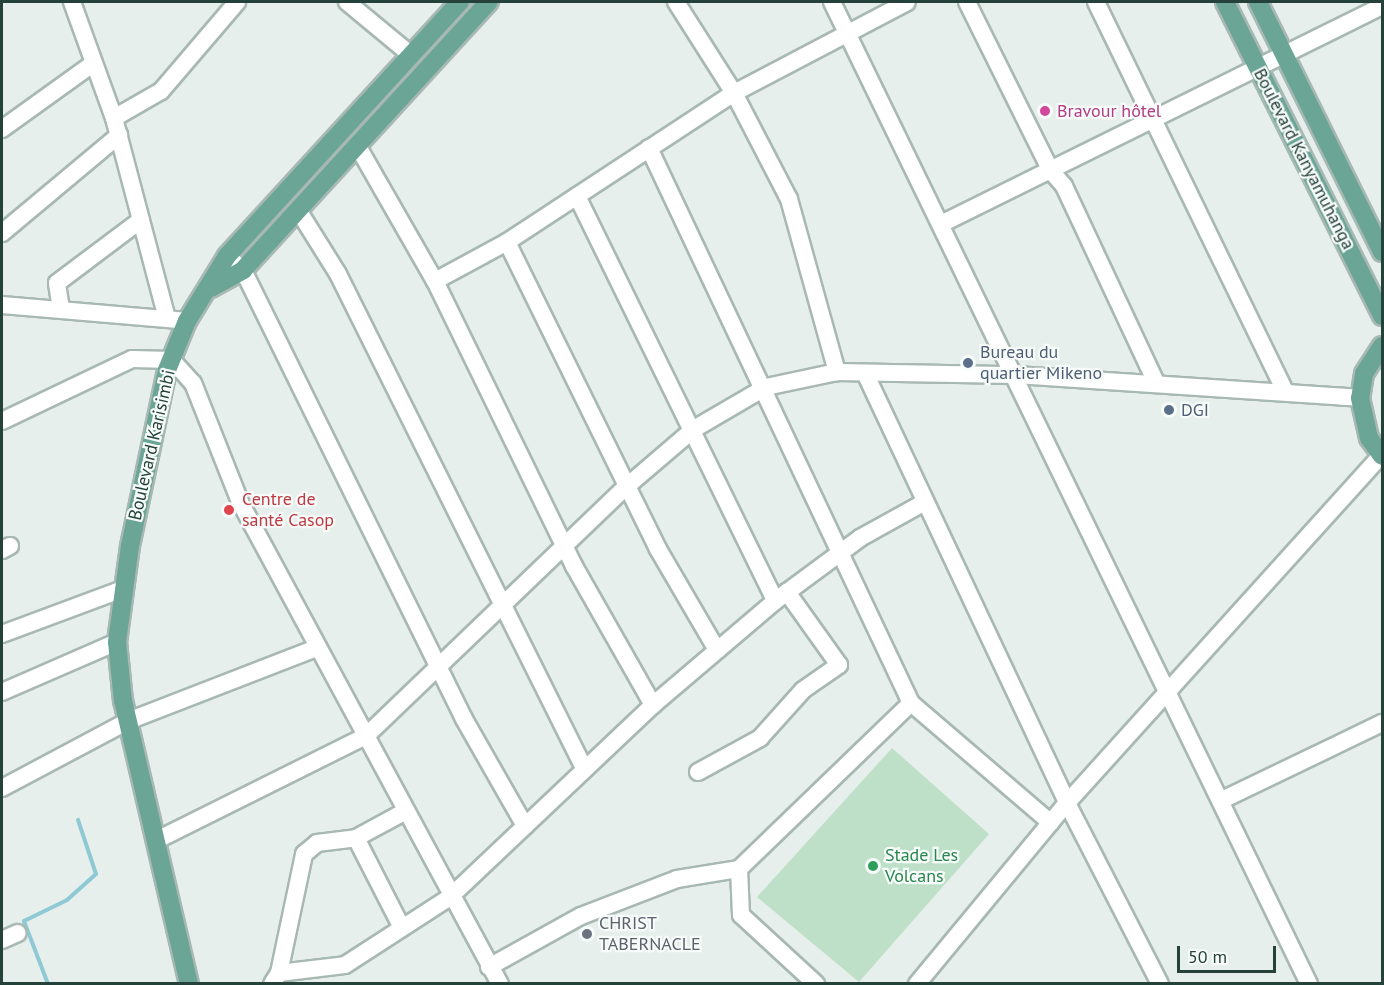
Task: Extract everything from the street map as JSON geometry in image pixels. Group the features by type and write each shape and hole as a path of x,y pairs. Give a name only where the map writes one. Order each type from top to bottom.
{"main road":[{"name":"Boulevard Karisimbi","path":"189,984 128,721 117,642 123,589 172,360 187,321 211,288 228,255 460,2"},
{"path":"211,288 243,270 489,2"},
{"name":"Boulevard Kanyamuhanga","path":"1226,2 1383,316"},
{"name":"Boulevard Kanyamuhanga","path":"1258,2 1383,252"},
{"path":"1382,456 1365,429 1360,398 1364,374 1383,346"}],"street":[{"path":"72,2 114,118 166,315"},
{"path":"114,118 161,91 237,2"},
{"path":"347,2 411,55"},
{"path":"676,2 734,93 789,199 837,372"},
{"path":"832,2 943,223 1309,984"},
{"path":"435,281 507,242 734,93 907,2"},
{"path":"967,2 1051,171 1064,186 1155,381"},
{"path":"1096,2 1156,121 1285,391"},
{"path":"943,223 1259,70 1382,4"},
{"path":"2,129 94,63"},
{"path":"2,233 119,135"},
{"path":"357,146 375,168 435,281 564,546 653,705"},
{"path":"649,148 766,387 911,703 1051,823"},
{"path":"577,196 781,597 839,665 803,690 760,738 698,772"},
{"path":"298,210 338,274 584,768"},
{"path":"61,309 57,283 141,220"},
{"path":"507,242 626,487 691,611 717,650"},
{"path":"228,255 243,270 439,662 464,719 525,826"},
{"path":"2,305 166,315 187,321"},
{"path":"2,422 132,359 172,360 193,383 240,502 450,897 500,984"},
{"path":"157,840 366,736 502,601 626,487 694,429 766,387 837,372 866,375 1016,375 1155,381 1360,398"},
{"path":"866,375 1067,804 1160,984"},
{"path":"917,984 1067,804 1382,456"},
{"path":"406,811 356,838 317,843 304,854 275,979 345,964 400,924 450,897 584,768 717,650 842,550 925,502"},
{"path":"2,634 123,589"},
{"path":"2,692 117,642"},
{"path":"2,788 128,721 316,648"},
{"path":"489,967 581,916 677,879 739,869 911,703"},
{"path":"1222,800 1383,723"},
{"path":"356,838 400,924"},
{"path":"739,869 741,915 816,984"},
{"path":"2,940 18,933"}],"green space":[{"name":"Stade Les Volcans","path":"892,748 989,834 859,982 757,897"}],"waterway":[{"path":"48,984 24,921 67,900 96,874 78,820"}],"place":[{"name":"Bravour hôtel","path":"1045,111"},
{"name":"Bureau du quartier Mikeno","path":"968,363"},
{"name":"DGI","path":"1169,410"},
{"name":"Centre de santé Casop","path":"229,510"},
{"name":"Stade Les Volcans","path":"873,866"},
{"name":"CHRIST TABERNACLE","path":"587,934"}]}
